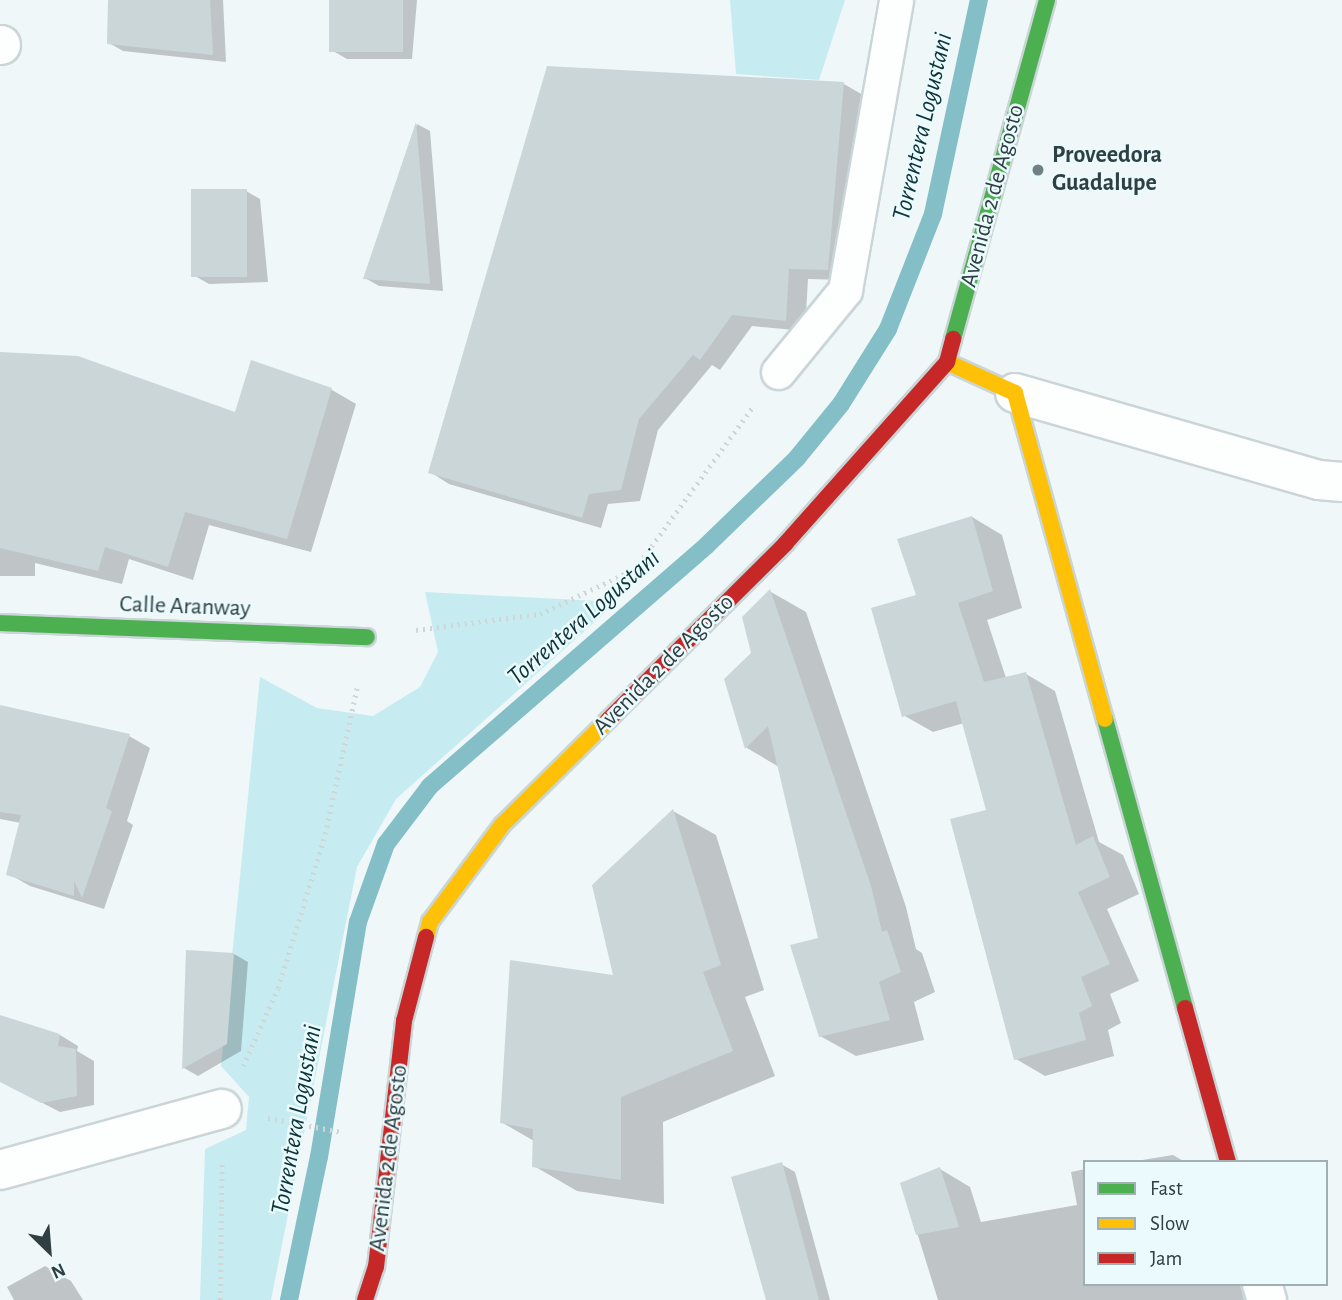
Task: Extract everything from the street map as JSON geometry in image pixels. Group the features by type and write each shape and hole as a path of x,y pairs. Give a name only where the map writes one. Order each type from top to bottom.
{"street":[{"name":"Avenida 2 de Agosto","path":"365,1300 376,1267 404,1021 430,922 502,825 785,544 947,362 1047,0"},
{"name":"Avenida 2 de Agosto","path":"1025,14 1030,56"},
{"path":"947,362 1015,393 1319,480 1342,482"},
{"path":"1015,393 1227,1160"},
{"name":"Calle Aranway","path":"0,623 367,637"},
{"path":"0,1170 222,1109"}],"lane":[{"path":"778,372 845,290 896,0"}],"path":[{"path":"220,1300 222,1109 278,988 325,834 367,637 540,614 635,569 778,372"},
{"path":"300,1125 347,1133"}],"shaded area":[{"path":"730,0 845,0 819,80 736,74"},
{"path":"425,592 617,602 396,799 357,867 271,1300 200,1300 205,1149 246,1130 249,1097 221,1066 260,677 317,708 373,716 420,687 438,652"}],"building":[{"path":"108,0 210,0 213,55 107,44"},
{"path":"329,0 403,0 403,52 329,52"},
{"path":"547,66 844,82 828,270 789,269 786,321 732,315 700,360 693,355 639,419 621,490 589,494 582,518 428,473"},
{"path":"416,122 430,284 363,279"},
{"path":"191,189 247,189 247,277 191,277"},
{"path":"0,352 78,356 235,412 251,360 332,388 287,539 185,512 168,567 105,547 98,571 0,548"},
{"path":"972,516 993,591 958,603 984,682 1026,672 1076,845 1093,836 1110,877 1078,892 1110,964 1081,977 1092,1006 1079,1013 1086,1040 1014,1060 950,819 986,810 956,701 902,717 871,608 916,595 897,539"},
{"path":"770,589 871,886 882,932 887,930 901,972 879,982 890,1020 819,1037 790,945 818,938 768,726 745,749 724,679 751,653 742,617"},
{"path":"0,705 130,734 106,808 112,811 82,898 74,881 74,896 6,875 21,815 0,812"},
{"path":"673,809 721,965 703,972 733,1051 621,1097 621,1180 532,1167 533,1129 500,1123 510,960 613,975 592,885"},
{"path":"186,950 234,953 227,1044 182,1069"},
{"path":"0,1015 60,1034 58,1046 76,1049 77,1096 41,1103 0,1082"},
{"path":"782,1162 819,1300 766,1300 731,1177"},
{"path":"940,1167 959,1227 916,1235 900,1183"}],"waterway":[{"name":"Torrentera Logustani","path":"289,1300 319,1157 358,922 386,844 430,786 707,545 797,458 841,404 888,329 933,214 979,0"}],"traffic: fast":[{"path":"953,339 1047,0"},
{"path":"0,623 367,637"},
{"path":"1105,719 1185,1008"}],"traffic: slow":[{"path":"947,362 1015,393 1105,719"},
{"path":"426,937 430,922 502,825 608,720"}],"traffic: jam":[{"path":"608,720 785,544 947,362 953,339"},
{"path":"365,1300 376,1267 404,1021 426,937"},
{"path":"1185,1008 1227,1160"}],"place":[{"name":"Proveedora Guadalupe","path":"1038,170"}]}
